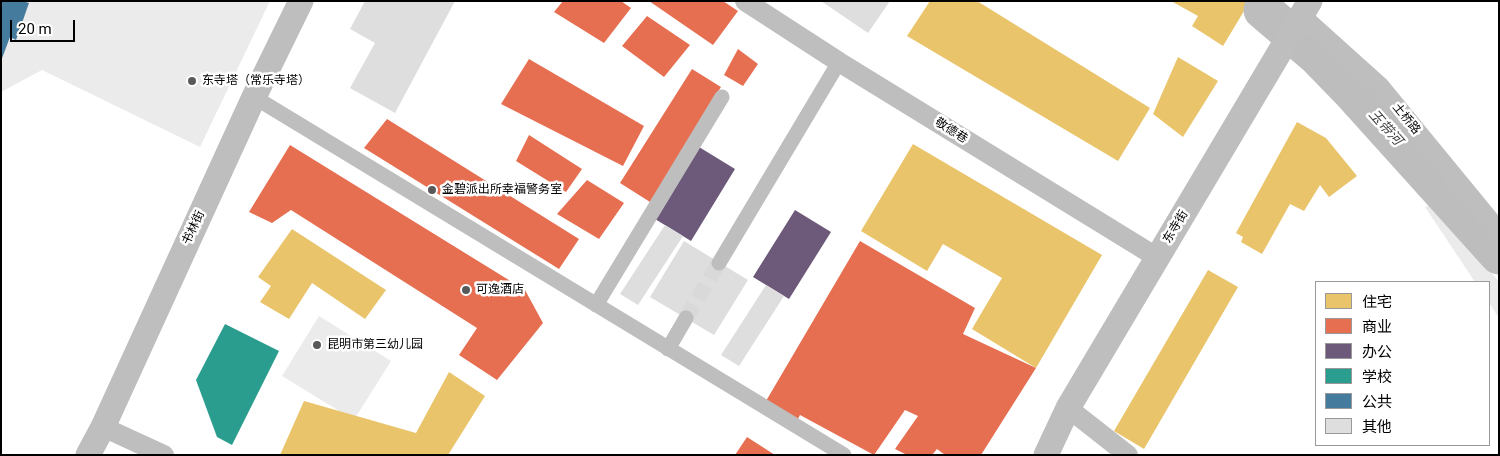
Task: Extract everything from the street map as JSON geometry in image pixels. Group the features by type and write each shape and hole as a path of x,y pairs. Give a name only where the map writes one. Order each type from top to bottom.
{"street":[{"name":"书林街","path":"88,455 103,427 254,97 301,1"},
{"name":"敬德巷","path":"745,1 839,62 1158,258"},
{"name":"东寺街","path":"1046,455 1068,408 1303,13"},
{"name":"土桥路","path":"1303,13 1380,87 1499,232"},
{"path":"719,263 839,62"},
{"path":"254,97 844,455"},
{"path":"596,305 722,97"},
{"path":"668,349 686,318"},
{"path":"1068,408 1128,455"},
{"path":"103,427 164,455"}],"shaded area":[{"path":"1,1 270,1 200,147 42,70 1,92"},
{"path":"1434,203 1499,282 1499,318 1490,304 1490,281 1474,281 1425,207"},
{"path":"319,316 391,361 354,420 282,376"}],"building: 住宅":[{"path":"930,1 977,1 1150,108 1118,161 907,36"},
{"path":"1171,1 1250,1 1223,46 1192,26 1198,16"},
{"path":"1178,57 1218,81 1183,137 1153,114"},
{"path":"1297,122 1326,138 1357,176 1329,197 1320,185 1304,211 1290,204 1262,254 1241,242 1243,237 1236,233"},
{"path":"913,144 1102,255 1036,368 972,329 1002,278 943,244 927,271 861,231"},
{"path":"292,229 386,290 365,319 312,283 289,319 260,302 271,286 258,277"},
{"path":"1208,270 1238,287 1144,449 1114,431"},
{"path":"449,372 485,396 448,455 280,455 304,401 416,433"}],"building: 商业":[{"path":"563,1 621,1 631,8 604,43 554,12"},
{"path":"649,1 723,1 738,11 713,45"},
{"path":"647,16 690,45 664,77 622,46"},
{"path":"738,49 758,64 743,86 724,75"},
{"path":"529,59 644,126 623,166 501,104"},
{"path":"692,69 721,87 650,202 620,183"},
{"path":"387,119 579,239 559,269 364,148"},
{"path":"529,135 582,169 566,192 516,161"},
{"path":"290,145 525,290 543,323 497,380 459,355 477,328 291,210 272,223 249,212"},
{"path":"587,180 624,203 599,239 557,214"},
{"path":"860,241 975,308 963,334 1036,368 981,455 945,455 937,449 932,455 907,455 895,449 918,416 905,410 874,455 800,415 797,421 766,401"},
{"path":"747,437 775,455 735,455"}],"building: 办公":[{"path":"699,147 735,169 691,241 655,219"},
{"path":"795,210 831,232 789,299 753,277"}],"building: 学校":[{"path":"225,324 279,351 232,445 217,437 196,380"}],"building: 公共":[{"path":"1,1 23,1 29,3 16,40 10,37 1,61"}],"building: 其他":[{"path":"365,1 455,1 395,113 350,88 375,43 350,29"},
{"path":"821,1 890,1 868,33"},
{"path":"665,225 683,236 638,305 620,294"},
{"path":"684,241 748,280 714,335 650,297"},
{"path":"766,285 784,296 739,366 721,355"}],"waterway":[{"name":"玉带河","path":"1263,10 1317,56 1352,92 1499,255"}],"tunnel":[{"path":"686,318 719,263"}],"place":[{"name":"东寺塔（常乐寺塔）","path":"192,81"},
{"name":"金碧派出所幸福警务室","path":"432,190"},
{"name":"可逸酒店","path":"466,290"},
{"name":"昆明市第三幼儿园","path":"317,345"}]}
